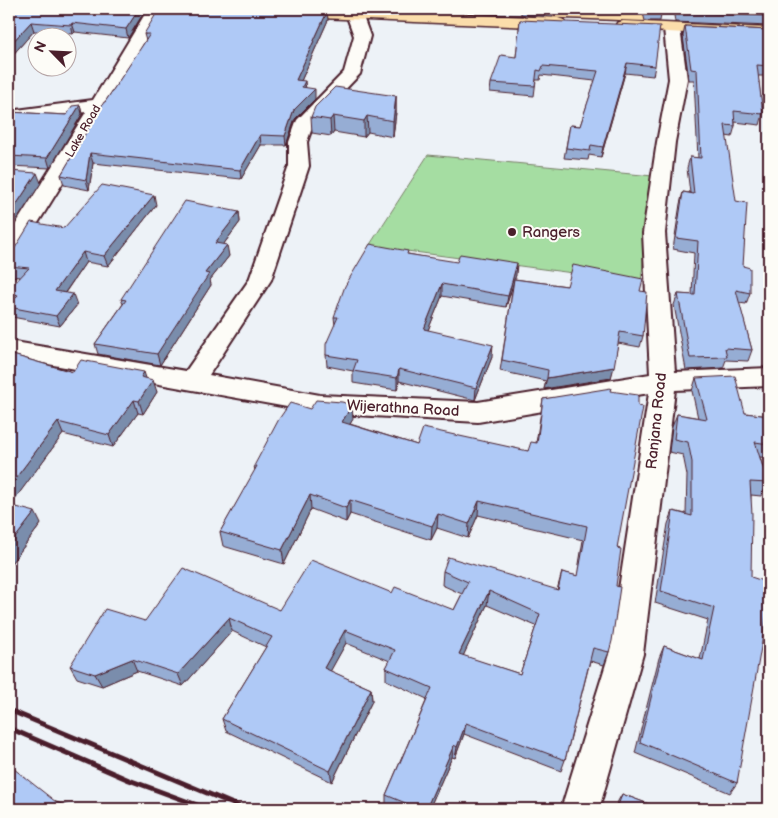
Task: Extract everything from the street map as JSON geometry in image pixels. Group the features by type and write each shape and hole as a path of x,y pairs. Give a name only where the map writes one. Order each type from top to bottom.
{"highway":[{"path":"225,9 769,33"},
{"path":"457,9 769,23"}],"street":[{"name":"Lake Road","path":"9,252 47,175 97,105 155,9"},
{"path":"192,382 260,280 299,166 298,142 306,120 352,74 362,36 354,14"},
{"name":"Ranjana Road","path":"580,809 626,654 663,381 654,233 666,142 678,79 672,28"},
{"path":"9,116 97,105"},
{"name":"Wijerathna Road","path":"9,349 320,404 478,412 663,381 769,377"}],"green space":[{"name":"Rangers","path":"428,155 653,176 641,282 369,246"}],"building":[{"path":"9,9 139,9 126,29 72,23 71,25 31,22 9,46"},
{"path":"159,9 259,9 327,12 296,80 305,81 302,87 315,89 294,110 285,136 260,135 240,170 90,153 86,180 61,175 104,102 150,34 144,34"},
{"path":"646,9 662,9 662,11 647,11"},
{"path":"677,9 769,9 769,16 677,12"},
{"path":"520,20 660,26 655,66 627,63 603,147 591,145 590,151 566,148 570,125 580,126 598,71 543,66 541,71 537,70 535,86 491,83 501,55 516,57"},
{"path":"685,26 769,30 769,66 757,65 763,114 734,111 735,126 725,125 736,201 747,203 743,266 750,268 750,293 736,290 752,350 725,348 727,357 690,358 678,294 695,295 698,241 676,238 683,192 694,194 690,157 701,158 697,70 691,69"},
{"path":"335,87 396,96 393,121 367,116 364,121 333,116 330,120 311,117 315,107"},
{"path":"80,105 47,158 9,156 9,112 67,115 72,106"},
{"path":"9,171 37,173 9,216"},
{"path":"102,185 154,195 104,256 83,252 55,291 73,294 56,316 9,307 18,295 9,292 9,289 29,268 9,266 9,249 15,248 31,222 64,228"},
{"path":"185,201 239,212 215,243 227,245 205,273 209,274 157,354 95,344 126,300 121,299"},
{"path":"370,244 408,251 407,254 457,262 460,254 517,263 508,296 442,284 424,329 493,345 476,388 399,369 397,378 353,371 357,360 326,355 326,344 338,317 334,317 345,286"},
{"path":"573,265 643,279 640,291 647,292 643,336 620,332 614,367 547,378 548,370 502,360 514,279 567,286"},
{"path":"9,354 73,372 81,360 144,372 141,377 153,380 139,401 134,400 109,435 58,422 9,487"},
{"path":"735,376 745,413 769,416 769,444 755,442 768,483 750,482 752,514 751,577 769,583 769,602 737,783 640,742 664,646 703,660 714,608 661,591 673,511 692,516 692,462 688,442 674,439 677,414 707,419 696,378"},
{"path":"611,388 610,391 638,395 638,406 643,407 617,548 621,549 616,586 620,587 612,641 609,652 593,648 565,760 466,723 457,747 454,745 426,809 420,809 386,795 432,688 386,668 395,650 345,630 324,668 371,689 330,771 222,719 272,637 229,618 178,674 132,659 95,674 70,666 105,609 145,621 183,568 280,610 311,560 392,593 395,587 454,610 468,582 443,571 448,557 558,590 562,572 578,576 587,526 479,501 469,524 438,514 432,526 350,500 346,508 310,495 282,550 220,532 257,466 254,466 279,419 290,403 310,409 316,400 342,402 352,405 342,422 417,445 423,428 528,451 531,442 537,443 543,399","holes":["489,591 540,614 520,674 459,654"]},
{"path":"9,505 35,512 9,546"},
{"path":"9,765 56,802 76,809 9,809"},
{"path":"622,794 662,809 617,809"}],"railway":[{"path":"9,710 245,809"},
{"path":"9,728 129,780 208,809"}],"place":[{"name":"Rangers","path":"512,232"}]}
